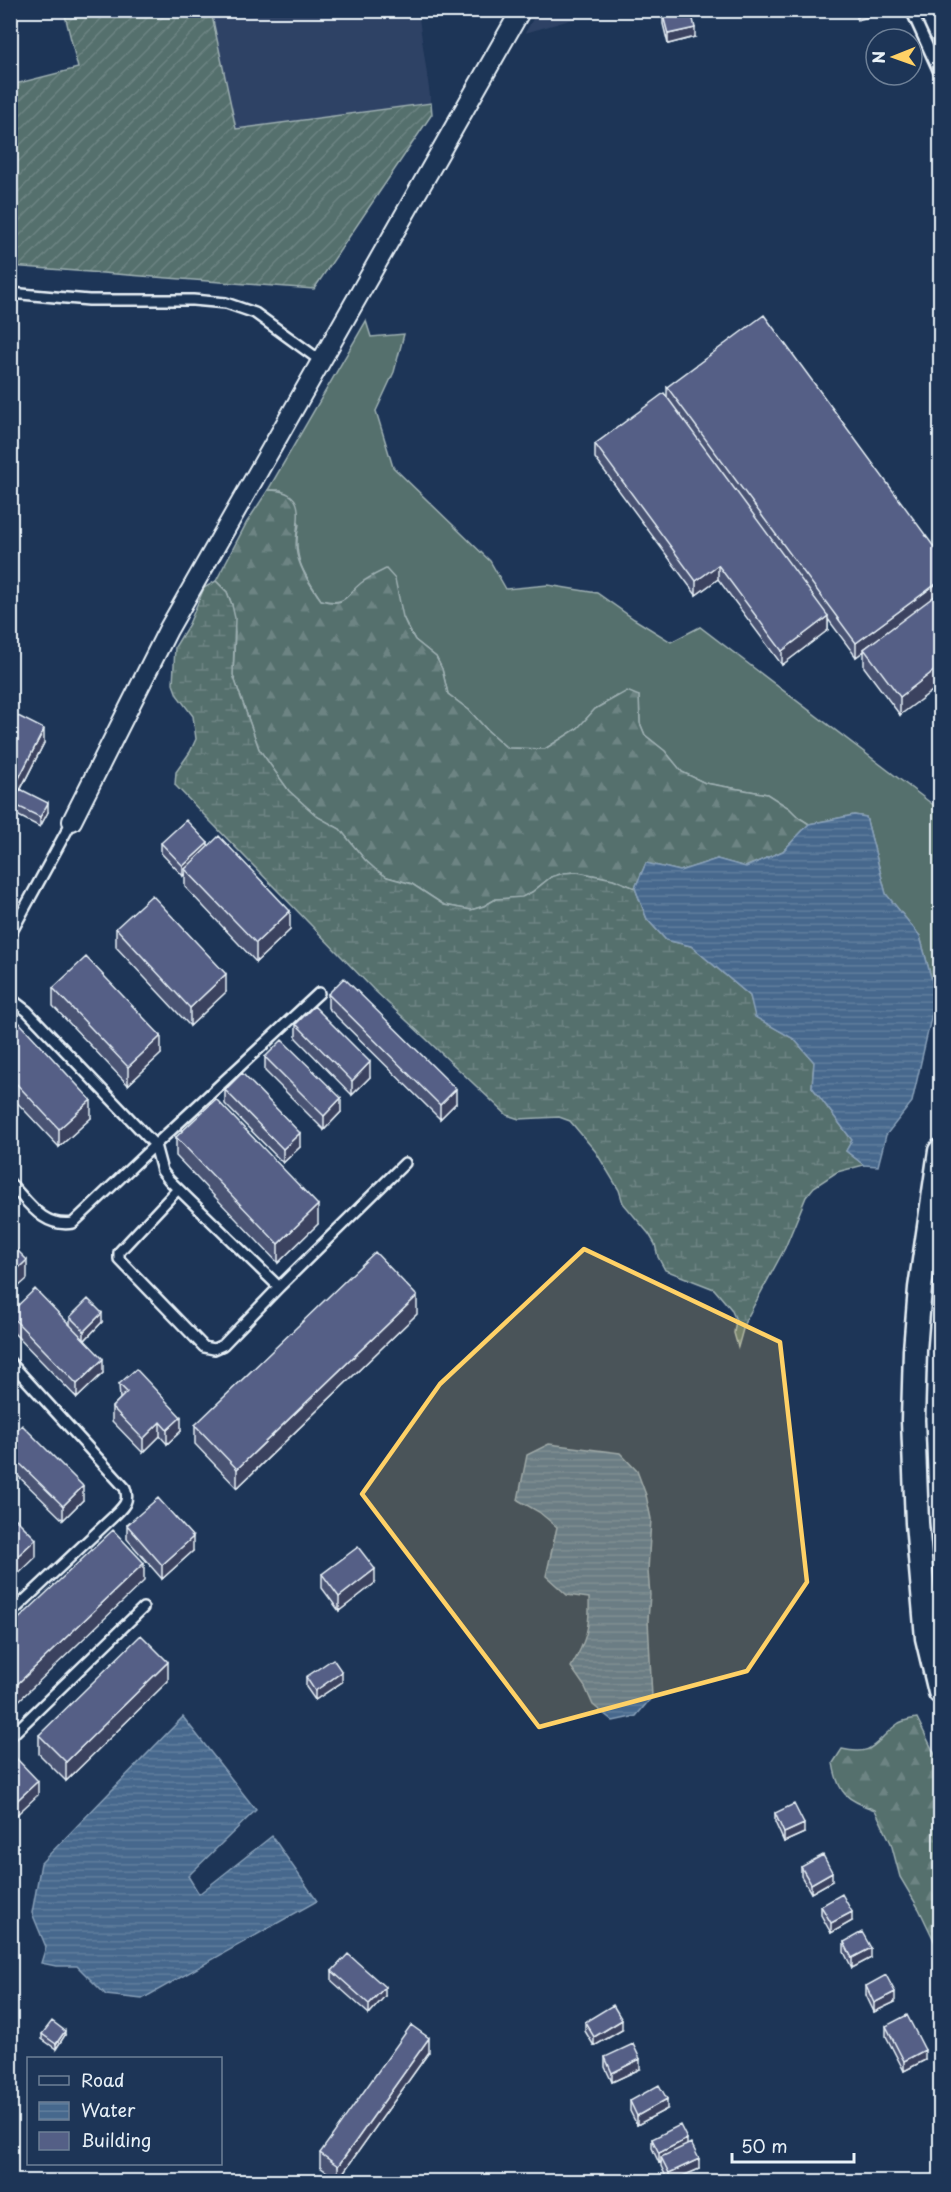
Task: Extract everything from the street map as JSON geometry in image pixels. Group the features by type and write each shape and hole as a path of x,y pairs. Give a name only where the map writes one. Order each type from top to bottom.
{"street":[{"path":"72,821 168,630 521,10"},
{"path":"940,1151 920,1288 913,1420 917,1523 927,1638 940,1692"}],"lane":[{"path":"911,10 940,74"},
{"path":"10,293 89,300 193,300 226,303 255,313 321,361"},
{"path":"10,935 72,821"},
{"path":"10,1183 50,1222 61,1225 73,1223 319,993"},
{"path":"10,998 27,1011 155,1145 162,1171 178,1189 279,1287"},
{"path":"178,1189 119,1252 119,1259 204,1347 214,1349 223,1345 405,1163"},
{"path":"10,1362 125,1488 128,1496 125,1505 10,1614"},
{"path":"10,1378 10,1389"},
{"path":"10,1737 143,1608"}],"highlighted area":[{"path":"584,1249 780,1342 807,1582 747,1671 539,1727 362,1494 440,1384"}],"shaded area":[{"path":"538,10 601,10 601,11 525,33"},
{"path":"211,11 418,11 431,103 235,129"}],"green space":[{"path":"64,11 211,11 236,129 431,103 432,114 314,289 11,266 11,85 78,68"},
{"path":"366,321 371,337 404,334 394,372 376,411 393,467 490,561 506,589 548,585 597,593 671,642 700,627 940,810 940,977 936,996 920,936 886,894 866,817 854,815 809,824 767,794 705,783 682,772 665,751 645,735 640,723 639,696 616,696 595,709 578,728 545,749 507,748 469,710 448,694 442,669 436,657 415,640 403,617 354,590 340,601 321,600 304,573 298,555 299,524 281,490 268,490"},
{"path":"268,490 292,496 297,504 297,554 310,584 321,600 340,601 364,581 386,569 395,579 403,617 408,628 415,640 436,657 442,669 448,694 469,710 507,748 545,749 578,728 595,709 627,691 639,696 640,723 645,735 665,751 682,772 705,783 767,794 809,824 783,851 745,867 717,859 680,871 646,863 635,888 613,879 578,872 564,873 551,877 521,898 496,899 471,910 444,905 412,884 387,877 365,860 340,829 318,817 289,791 259,749 233,675 235,633 232,605 227,592 216,581 247,522"},
{"path":"216,581 227,592 232,605 235,618 233,675 259,749 289,791 318,817 340,829 375,869 387,877 412,884 444,905 471,910 496,899 522,897 551,877 564,873 577,872 613,879 635,888 647,919 666,940 691,946 750,996 756,1017 794,1039 814,1062 812,1087 852,1140 846,1151 864,1165 837,1172 814,1187 806,1197 785,1248 745,1322 738,1347 734,1333 736,1320 731,1309 714,1289 665,1270 649,1234 623,1203 619,1190 596,1152 570,1121 559,1117 519,1119 507,1115 373,989 175,785 176,772 196,739 193,716 177,695 173,684 175,647 189,624 204,588"},
{"path":"917,1718 940,1765 940,1953 919,1909 900,1877 891,1843 875,1810 857,1803 845,1794 838,1782 833,1763 842,1749 862,1751 869,1749 899,1723"}],"water":[{"path":"854,815 866,817 886,894 920,936 936,996 912,1102 886,1135 878,1166 864,1165 846,1151 852,1140 812,1087 814,1062 794,1039 755,1017 750,996 691,946 666,940 647,919 635,888 646,863 680,871 717,859 746,867 783,851 809,824"},
{"path":"549,1444 620,1453 637,1471 646,1495 651,1519 648,1620 652,1697 636,1716 613,1721 593,1705 585,1687 571,1667 586,1634 589,1598 567,1595 546,1576 557,1527 539,1512 518,1500 527,1455"},
{"path":"183,1717 256,1810 188,1876 199,1894 272,1836 317,1901 142,1999 106,1995 77,1966 41,1963 46,1947 32,1913 41,1863"},
{"path":"11,1908 13,1908 15,1957 11,1961"}],"building":[{"path":"679,10 691,10 695,28 668,34 663,15"},
{"path":"856,10 876,10 857,15"},
{"path":"764,315 940,555 940,581 856,643 667,387"},
{"path":"664,393 828,616 782,651 718,565 696,581 595,444"},
{"path":"940,592 940,666 900,697 864,649"},
{"path":"10,712 44,729 17,782 10,779"},
{"path":"20,789 48,803 40,817 13,804"},
{"path":"186,820 208,843 183,866 161,843"},
{"path":"219,836 290,911 256,943 185,869"},
{"path":"152,895 226,974 190,1008 116,928"},
{"path":"86,957 161,1036 128,1067 53,988"},
{"path":"344,978 456,1089 440,1105 328,994"},
{"path":"314,1006 370,1062 352,1081 296,1024"},
{"path":"16,1019 91,1100 59,1129 10,1077 10,1024"},
{"path":"282,1040 341,1098 324,1116 265,1057"},
{"path":"242,1073 300,1133 283,1149 225,1090"},
{"path":"216,1099 318,1205 278,1244 176,1137"},
{"path":"10,1243 27,1260 10,1276"},
{"path":"375,1252 417,1296 237,1469 195,1425"},
{"path":"35,1289 103,1359 77,1384 10,1315"},
{"path":"88,1299 102,1313 84,1331 70,1317"},
{"path":"136,1369 181,1417 167,1430 160,1422 143,1439 112,1407 127,1392 119,1384"},
{"path":"22,1425 83,1486 63,1506 10,1454 10,1437"},
{"path":"158,1498 193,1537 162,1565 127,1525"},
{"path":"10,1513 36,1539 10,1563"},
{"path":"113,1530 144,1563 10,1691 10,1627"},
{"path":"358,1547 375,1569 339,1597 322,1574"},
{"path":"141,1635 168,1662 66,1762 39,1735"},
{"path":"333,1659 342,1672 315,1691 306,1677"},
{"path":"15,1757 38,1781 10,1807 10,1762"},
{"path":"794,1804 804,1824 784,1833 775,1813"},
{"path":"823,1855 832,1872 811,1884 801,1867"},
{"path":"842,1894 852,1912 831,1923 821,1906"},
{"path":"862,1932 871,1948 852,1958 844,1942"},
{"path":"348,1954 385,1987 369,2004 332,1971"},
{"path":"886,1975 895,1992 874,2003 866,1986"},
{"path":"613,2005 622,2020 594,2037 585,2022"},
{"path":"907,2015 925,2050 904,2061 886,2026"},
{"path":"52,2021 65,2031 56,2044 42,2034"},
{"path":"411,2025 429,2038 338,2166 320,2153"},
{"path":"633,2044 640,2059 612,2073 605,2057"},
{"path":"659,2085 667,2099 637,2116 630,2101"},
{"path":"680,2125 687,2139 659,2153 652,2139"},
{"path":"691,2143 699,2159 669,2173 661,2157"}]}
